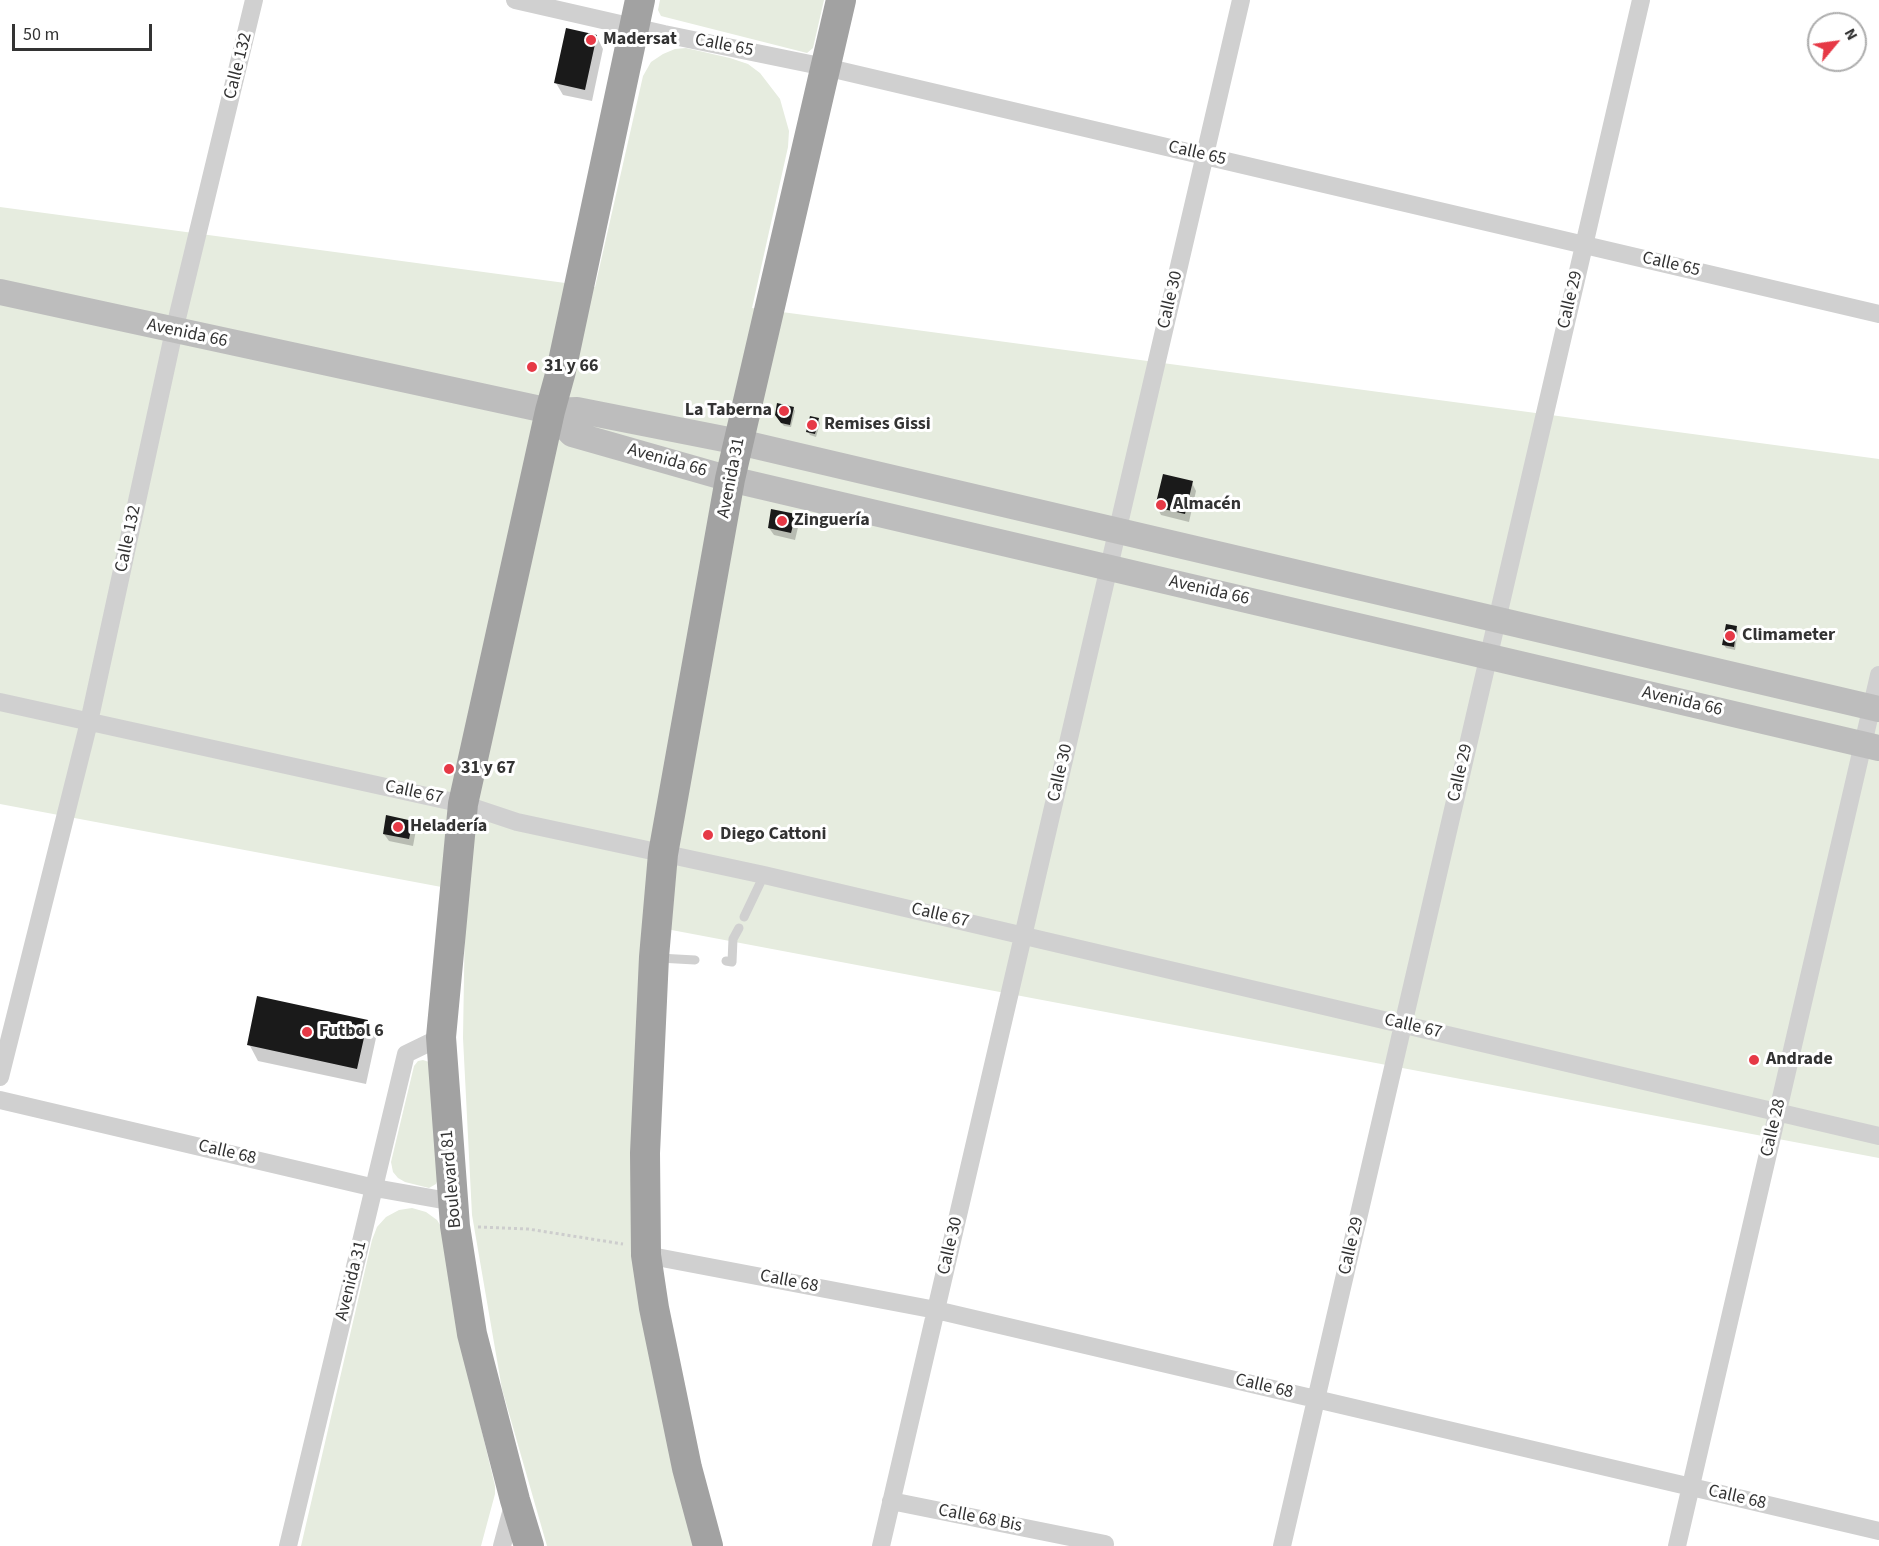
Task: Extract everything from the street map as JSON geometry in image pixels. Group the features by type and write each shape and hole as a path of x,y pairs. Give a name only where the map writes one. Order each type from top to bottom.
{"highway":[{"name":"Avenida 31","path":"663,854 730,479 841,0"},
{"path":"463,804 561,370 636,14"},
{"name":"Boulevard 81","path":"463,804 441,1037 455,1214 472,1334 529,1546"},
{"path":"663,854 654,957 645,1153 646,1251 654,1308 687,1468 708,1546"}],"main road":[{"name":"Avenida 66","path":"0,292 550,411 577,410 739,442 1875,708"},
{"name":"Avenida 66","path":"550,411 572,434 730,479 1871,746"}],"street":[{"name":"Calle 132","path":"0,1077 89,722 174,331 255,0"},
{"name":"Calle 65","path":"515,0 636,14 825,67 1879,314"},
{"name":"Calle 30","path":"881,1546 1241,0"},
{"name":"Calle 29","path":"1282,1546 1641,0"},
{"name":"Calle 28","path":"1677,1546 1778,1112 1871,746 1879,675"},
{"name":"Calle 67","path":"0,702 463,804 517,822 764,875 1879,1136"},
{"name":"Avenida 31","path":"288,1546 406,1054 441,1037"},
{"name":"Calle 68","path":"0,1100 375,1188 455,1214"},
{"name":"Calle 68","path":"646,1251 936,1310 1879,1531"},
{"path":"502,1546 515,1500"},
{"name":"Calle 68 Bis","path":"891,1501 1105,1544"}],"lane":[{"path":"744,917 764,875"},
{"path":"726,961 732,962 733,939 739,928"},
{"path":"654,957 695,960"}],"path":[{"path":"455,1214 646,1251"}],"shaded area":[{"path":"660,0 824,0 813,48 807,53 661,16 658,10"},
{"path":"686,48 748,64 760,73 780,99 789,131 788,147 752,308 1879,459 1879,1158 645,925 632,1226 695,1546 547,1546 502,1389 472,1215 463,1038 465,915 468,892 0,804 0,207 595,287 643,76 651,62 663,54 675,49"},
{"path":"418,1061 429,1062 439,1176 436,1184 429,1188 398,1178 393,1172 391,1162 414,1066"},
{"path":"412,1208 426,1212 437,1220 445,1233 467,1369 495,1486 495,1494 481,1546 301,1546 372,1240 377,1227 386,1217 399,1210"}],"building":[{"path":"566,28 597,35 585,90 554,83"},
{"name":"La Taberna","path":"777,403 794,407 790,425 781,423 775,415"},
{"name":"Remises Gissi","path":"810,416 819,418 815,434 806,432"},
{"path":"1163,474 1193,481 1185,514 1155,507"},
{"name":"Zinguería","path":"771,509 796,514 791,533 768,528"},
{"name":"Climameter","path":"1726,624 1737,626 1734,647 1722,645"},
{"name":"Heladería","path":"386,815 413,821 409,839 383,834"},
{"name":"Futbol 6","path":"257,996 368,1020 357,1069 247,1045"}],"place":[{"name":"Madersat","path":"591,40"},
{"name":"31 y 66","path":"532,367"},
{"name":"La Taberna","path":"784,411"},
{"name":"Remises Gissi","path":"812,425"},
{"name":"Almacén","path":"1161,505"},
{"name":"Zinguería","path":"782,521"},
{"name":"Climameter","path":"1730,636"},
{"name":"31 y 67","path":"449,769"},
{"name":"Heladería","path":"398,827"},
{"name":"Diego Cattoni","path":"708,835"},
{"name":"Futbol 6","path":"307,1032"},
{"name":"Andrade","path":"1754,1060"}]}
